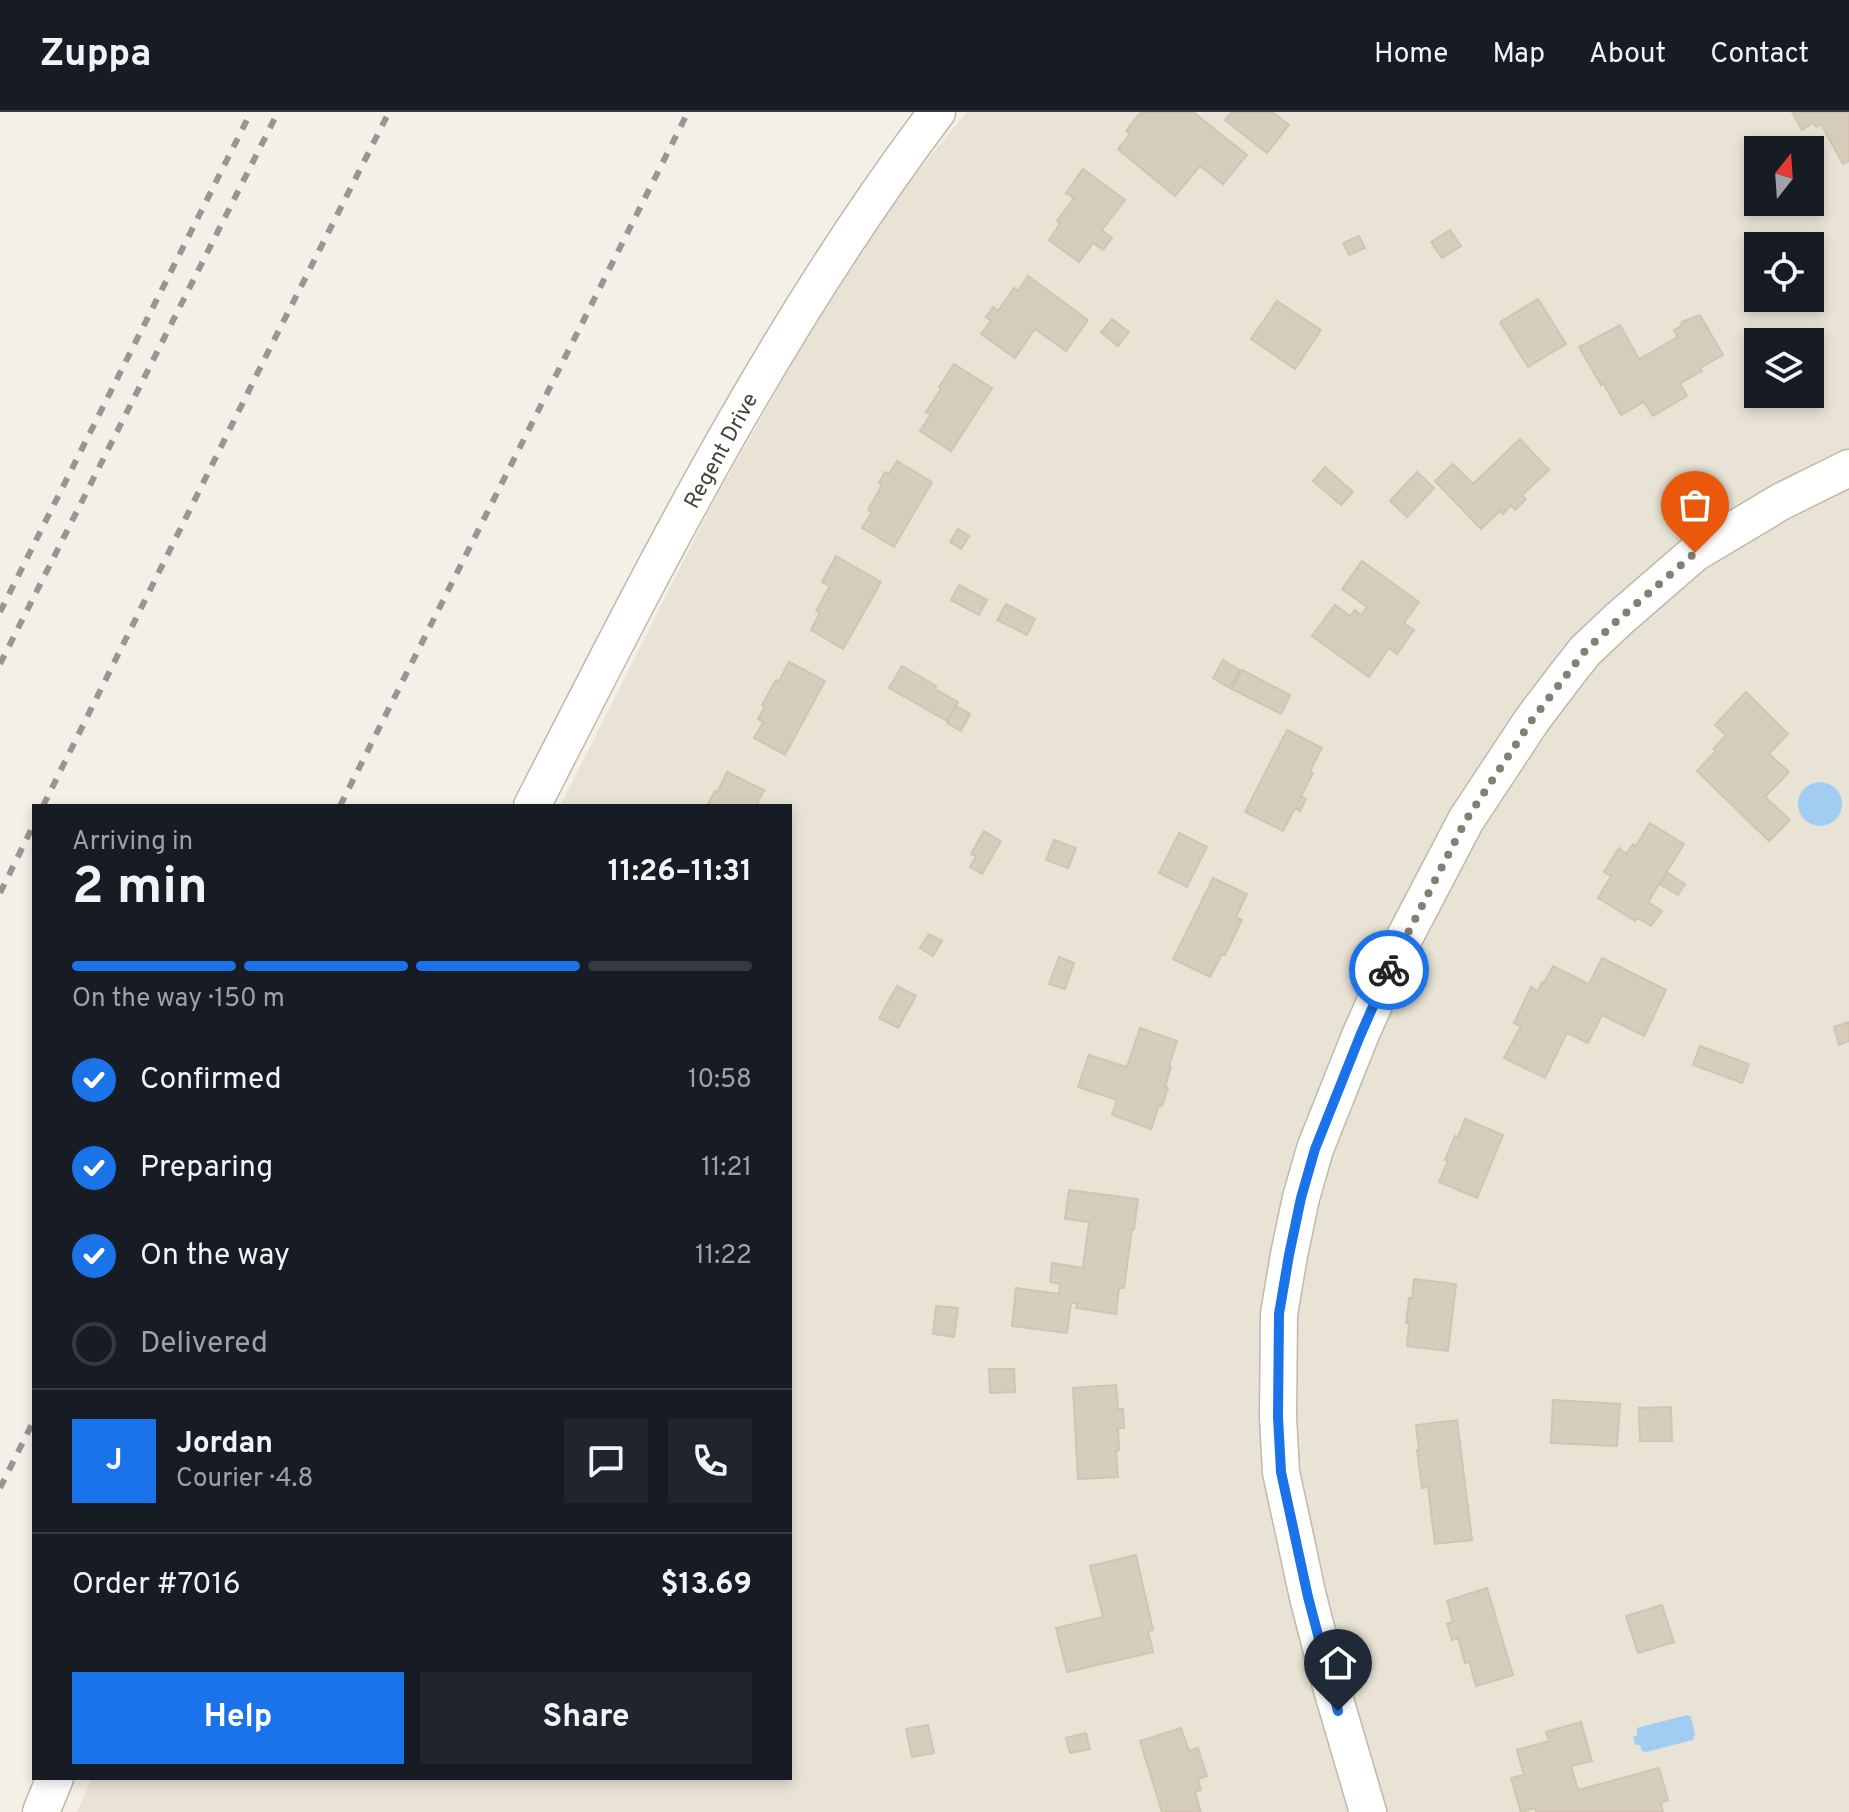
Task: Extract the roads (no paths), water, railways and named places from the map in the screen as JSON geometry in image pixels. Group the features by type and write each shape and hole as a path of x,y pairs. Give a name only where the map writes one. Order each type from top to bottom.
{"street":[{"name":"Regent Drive","path":"533,804 717,454 772,359 856,224 937,112"},
{"path":"1368,1812 1319,1641 1281,1472 1279,1314 1301,1198 1319,1137 1399,948 1466,820 1532,720 1578,661 1620,618 1695,553 1782,501 1849,468"},
{"path":"41,1812 54,1780"}],"water":[{"path":"1820,782 1836,788 1842,804 1836,820 1820,826 1804,820 1798,804 1804,788"},
{"path":"1687,1715 1691,1717 1695,1734 1693,1740 1646,1752 1640,1745 1635,1745 1633,1737 1637,1735 1637,1728"}],"railway":[{"path":"0,612 251,112"},
{"path":"0,664 278,112"},
{"path":"44,804 389,112"},
{"path":"341,804 688,112"},
{"path":"0,893 32,828"},
{"path":"0,1488 32,1424"}]}
